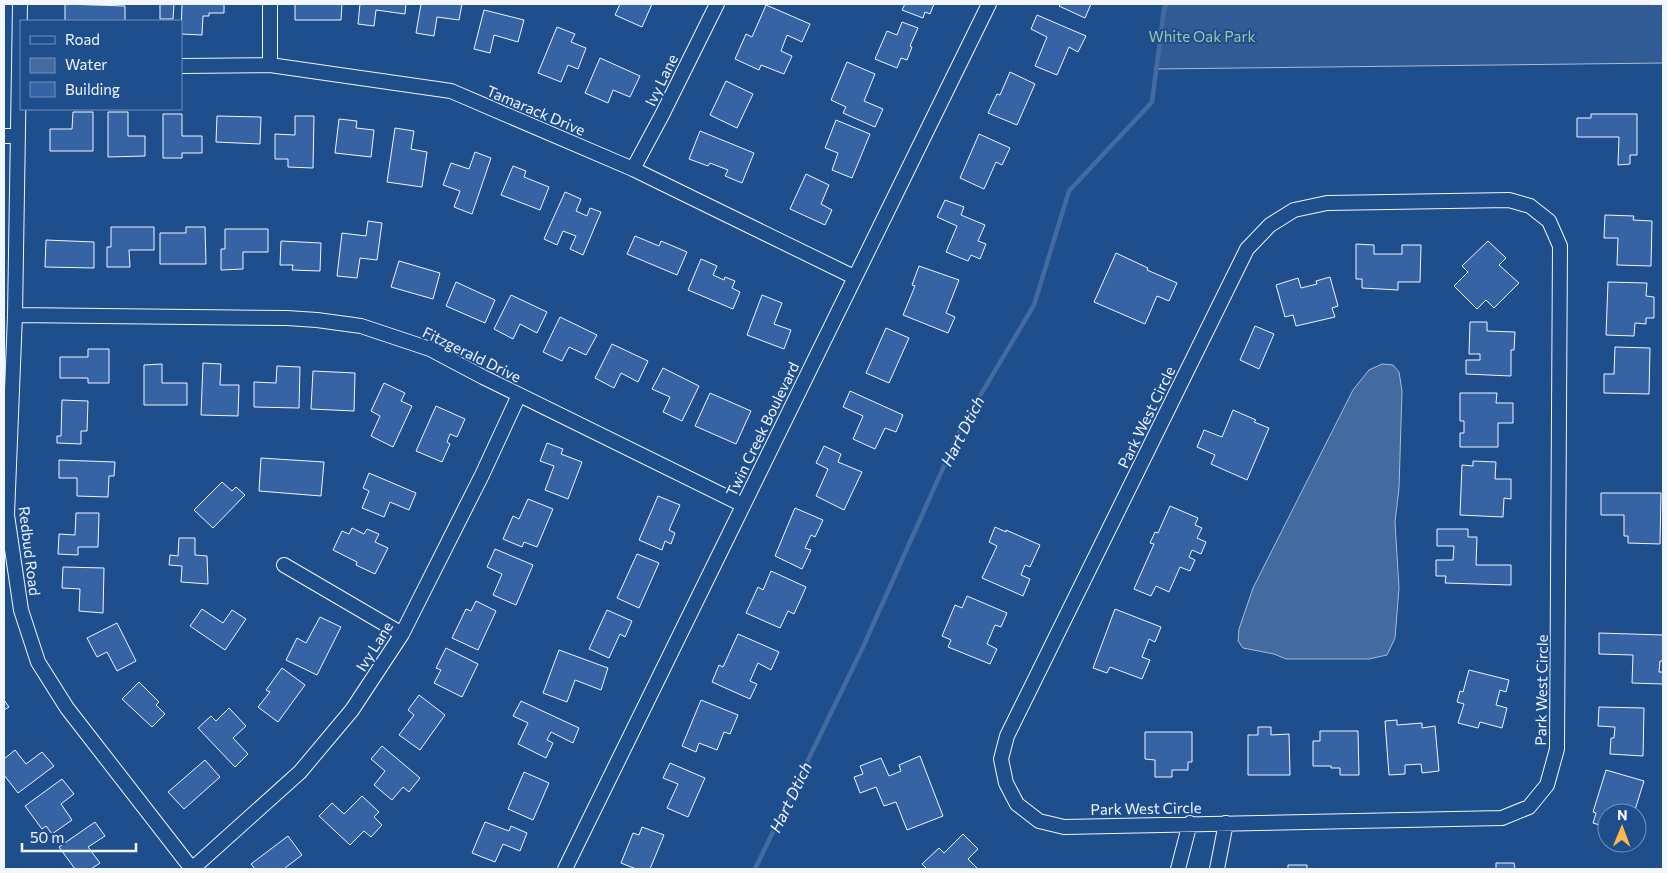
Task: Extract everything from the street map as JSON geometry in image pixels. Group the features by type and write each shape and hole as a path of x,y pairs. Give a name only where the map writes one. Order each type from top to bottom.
{"street":[{"name":"Redbud Road","path":"20,4 20,20"},
{"path":"270,4 270,65"},
{"name":"Ivy Lane","path":"633,169 717,4"},
{"name":"Twin Creek Boulevard","path":"565,869 854,276 989,4"},
{"name":"Tamarack Drive","path":"182,66 270,65 451,91 633,169 854,276"},
{"name":"Redbud Road","path":"20,73 11,136 15,314 6,515 21,610 38,662 67,708 192,869"},
{"name":"Park West Circle","path":"1509,200 1530,206 1549,221 1560,246 1557,749 1547,785 1529,807 1502,818 1226,823 1064,827 1039,821 1017,804 1006,783 1001,760 1007,736 1247,249 1270,225 1294,210 1326,203 1509,200"},
{"name":"Fitzgerald Drive","path":"15,314 287,318 342,322 388,334 430,349 743,506"},
{"name":"Ivy Lane","path":"192,869 300,772 352,710 402,634 519,395"},
{"path":"284,565 402,634"},
{"path":"1178,869 1190,823"},
{"path":"1217,869 1226,823"}],"shaded area":[{"name":"White Oak Park","path":"1167,4 1663,4 1663,63 1156,69 1164,9"}],"water":[{"path":"1382,364 1393,365 1399,372 1402,391 1399,488 1395,522 1399,588 1395,638 1387,655 1369,659 1286,659 1274,654 1243,648 1238,641 1239,629 1253,588 1353,390 1369,370"}],"building":[{"path":"65,4 125,6 125,20 65,20"},
{"path":"160,4 174,4 173,19 160,19"},
{"path":"182,4 224,4 224,13 209,13 209,16 203,16 202,35 182,34"},
{"path":"295,4 342,4 341,20 295,20"},
{"path":"360,4 406,4 405,14 376,10 374,26 358,24"},
{"path":"421,4 462,4 459,20 437,17 434,36 416,33"},
{"path":"620,4 652,4 642,27 615,15"},
{"path":"905,4 934,4 930,14 925,12 923,18 902,10"},
{"path":"1061,4 1091,4 1085,18 1059,6"},
{"path":"766,5 810,24 802,42 787,35 781,51 792,56 784,74 761,65 759,70 735,59 746,34 752,37"},
{"path":"484,10 524,20 518,42 494,35 490,53 474,49"},
{"path":"1037,15 1086,36 1078,52 1069,47 1057,75 1035,66 1047,37 1031,29"},
{"path":"902,22 918,28 910,46 912,47 907,60 901,58 897,68 875,59 887,31 897,35"},
{"path":"557,27 575,34 571,42 586,48 578,69 568,65 561,82 538,73"},
{"path":"600,58 640,76 630,97 613,90 608,103 585,93"},
{"path":"847,62 875,74 864,101 883,109 875,127 843,113 846,107 831,100"},
{"path":"1010,72 1035,84 1017,125 988,113 997,94 1000,95"},
{"path":"726,81 753,94 737,128 710,115"},
{"path":"73,112 93,112 93,151 50,151 50,129 72,129"},
{"path":"108,112 128,112 128,136 145,136 145,156 108,157"},
{"path":"163,114 182,114 182,136 202,136 202,153 182,153 182,158 163,158"},
{"path":"1591,114 1637,114 1637,155 1630,155 1630,164 1618,165 1619,137 1577,137 1577,118 1591,118"},
{"path":"217,116 261,117 260,144 216,142"},
{"path":"295,116 314,116 313,168 288,167 288,159 275,159 275,134 295,135"},
{"path":"339,119 357,121 356,128 374,130 371,157 335,153"},
{"path":"836,120 870,134 852,178 832,170 838,153 825,148"},
{"path":"395,128 414,131 411,149 427,152 422,187 387,182"},
{"path":"700,131 754,153 742,183 725,176 728,170 710,163 708,166 689,159"},
{"path":"979,134 1010,148 1002,165 996,162 984,189 960,178"},
{"path":"475,152 491,158 472,214 454,207 460,191 443,185 451,163 469,169"},
{"path":"513,166 526,171 524,177 549,187 540,210 501,195"},
{"path":"806,174 829,185 821,204 832,210 825,225 790,209"},
{"path":"565,192 581,199 576,211 587,216 590,208 601,212 583,255 570,249 576,236 563,231 557,245 544,239"},
{"path":"945,200 964,207 961,215 985,225 978,241 986,244 980,259 971,255 968,261 946,252 957,226 937,217"},
{"path":"1605,215 1634,216 1633,220 1652,221 1651,266 1617,265 1618,238 1604,238"},
{"path":"368,221 382,223 377,260 360,258 357,278 337,276 342,233 366,236"},
{"path":"111,227 154,227 154,250 129,250 130,267 107,267 107,247 111,247"},
{"path":"186,227 205,227 206,264 160,264 160,233 186,233"},
{"path":"225,229 268,229 268,252 243,252 243,269 221,270 221,249 225,249"},
{"path":"635,236 659,246 661,241 687,252 677,275 627,254"},
{"path":"46,240 94,242 94,268 45,267"},
{"path":"281,241 321,243 320,271 292,270 293,265 280,265"},
{"path":"1488,241 1506,258 1499,265 1519,283 1494,308 1486,300 1477,309 1454,286 1468,272 1462,266"},
{"path":"1356,244 1374,245 1374,254 1402,254 1402,245 1421,245 1420,282 1398,282 1398,290 1362,288 1362,279 1356,279"},
{"path":"1116,253 1148,268 1147,270 1177,283 1169,301 1157,296 1145,324 1094,302"},
{"path":"701,259 717,266 713,275 724,280 725,277 735,281 732,288 740,292 733,309 688,290"},
{"path":"399,261 440,273 433,299 391,287"},
{"path":"919,266 959,280 946,313 955,317 948,333 903,315 915,286 912,285"},
{"path":"1330,277 1338,306 1332,308 1335,317 1296,326 1293,315 1285,317 1276,285 1298,278 1301,288 1317,284 1316,281"},
{"path":"456,282 495,300 485,323 446,306"},
{"path":"1608,282 1647,283 1646,296 1654,297 1654,318 1646,318 1646,324 1635,323 1634,336 1606,335"},
{"path":"511,295 547,312 537,333 520,324 513,339 494,329"},
{"path":"762,295 782,303 774,324 791,330 784,349 747,335"},
{"path":"560,317 597,335 586,355 569,347 562,361 543,352"},
{"path":"1470,322 1487,322 1487,331 1515,332 1514,350 1511,350 1511,376 1466,374 1466,360 1480,360 1480,354 1469,354"},
{"path":"1255,326 1274,334 1259,369 1240,360"},
{"path":"886,328 909,338 889,383 866,373"},
{"path":"612,344 648,361 638,382 621,373 614,388 595,378"},
{"path":"1615,347 1650,348 1649,394 1604,393 1604,374 1614,374"},
{"path":"88,349 109,349 109,383 88,383 88,378 60,378 60,357 88,357"},
{"path":"203,363 221,364 220,385 239,385 238,416 201,415"},
{"path":"162,364 162,383 187,383 187,405 144,405 144,365"},
{"path":"277,366 300,367 299,408 254,407 254,382 276,383"},
{"path":"663,368 699,386 682,421 663,412 670,397 652,389"},
{"path":"313,371 355,373 354,411 311,409"},
{"path":"384,383 405,393 401,401 412,406 393,447 371,436 380,416 371,411"},
{"path":"850,391 903,415 896,432 885,428 875,449 853,439 863,416 843,407"},
{"path":"710,393 751,411 736,444 695,426"},
{"path":"1460,393 1497,393 1496,403 1513,403 1513,423 1498,423 1498,447 1460,447 1460,433 1464,433 1464,421 1460,421"},
{"path":"62,400 88,401 87,431 81,431 81,444 57,443 57,436 61,436"},
{"path":"436,406 465,419 457,437 450,434 447,442 450,444 442,462 416,451"},
{"path":"1233,410 1269,428 1247,480 1211,464 1215,455 1197,447 1204,430 1222,437"},
{"path":"547,443 563,449 561,454 582,462 568,499 545,490 554,466 540,461"},
{"path":"824,446 841,454 838,462 862,472 844,510 816,496 828,469 816,463"},
{"path":"261,458 324,462 321,496 259,491"},
{"path":"59,460 115,462 114,476 109,476 108,497 77,496 77,478 59,478"},
{"path":"1473,461 1496,462 1495,479 1511,479 1511,499 1504,498 1503,517 1460,515 1462,465 1473,466"},
{"path":"369,473 416,493 409,510 390,502 384,517 362,508 369,491 363,488"},
{"path":"222,482 232,491 236,487 245,495 213,528 194,510"},
{"path":"1601,493 1661,493 1660,544 1628,543 1628,536 1624,536 1624,515 1601,515"},
{"path":"658,496 680,505 669,530 675,533 671,544 665,541 662,550 639,540"},
{"path":"528,499 553,509 537,547 524,542 522,547 503,539 513,516 519,519"},
{"path":"1170,506 1198,518 1195,525 1202,528 1197,538 1206,542 1201,554 1192,550 1189,557 1195,560 1190,571 1180,567 1169,592 1156,586 1151,596 1134,589 1154,544 1150,543 1155,532 1158,533"},
{"path":"795,508 823,520 815,537 811,535 805,548 811,550 802,569 775,556"},
{"path":"76,513 99,513 98,547 78,547 78,555 58,554 59,534 75,535"},
{"path":"995,527 1040,545 1030,567 1025,565 1021,575 1030,579 1023,596 982,578 997,546 989,542"},
{"path":"352,528 364,534 367,529 379,534 375,542 388,548 375,574 356,565 357,562 333,550 342,531 349,534"},
{"path":"1437,529 1468,529 1468,537 1477,537 1476,565 1511,565 1511,585 1445,583 1446,576 1436,576 1436,560 1453,560 1454,546 1437,546"},
{"path":"179,538 195,538 195,555 207,556 208,584 181,582 182,566 169,565 170,555 178,556"},
{"path":"495,549 533,565 516,605 493,595 502,574 487,567"},
{"path":"637,554 659,563 639,608 617,598"},
{"path":"63,567 104,568 103,613 79,611 80,589 62,588"},
{"path":"771,571 806,587 794,614 788,611 780,628 746,613 758,587 763,590"},
{"path":"967,596 1007,613 1001,627 995,625 987,644 997,649 990,664 948,647 951,640 942,636 955,605 962,608"},
{"path":"476,601 496,611 478,650 452,638 466,609 471,611"},
{"path":"202,609 223,623 232,610 246,619 225,650 190,626"},
{"path":"1115,609 1161,627 1155,642 1149,639 1142,657 1150,660 1142,679 1110,667 1107,673 1093,668"},
{"path":"607,610 632,621 625,637 620,634 609,658 589,649"},
{"path":"320,617 341,627 317,675 286,660 297,638 306,643"},
{"path":"117,623 136,661 117,671 107,652 97,657 87,638"},
{"path":"1599,633 1663,635 1663,661 1660,661 1659,672 1663,672 1663,684 1632,683 1633,655 1599,654"},
{"path":"738,634 779,652 771,670 758,663 750,681 757,684 750,699 712,682 719,665 723,667"},
{"path":"446,648 478,664 462,697 434,683 441,670 436,668"},
{"path":"559,650 608,668 601,690 575,680 567,702 543,693"},
{"path":"282,668 305,685 278,722 258,707 270,692 266,690"},
{"path":"1469,670 1509,680 1506,692 1500,690 1496,705 1507,708 1502,728 1480,722 1478,728 1458,723 1464,704 1457,702 1460,691 1463,692"},
{"path":"139,682 159,702 156,705 165,714 152,727 122,699"},
{"path":"419,695 445,715 420,750 399,735 414,715 408,710"},
{"path":"4,700 9,707 4,710"},
{"path":"701,700 738,715 730,734 724,732 717,750 699,743 696,752 682,746"},
{"path":"521,701 579,728 573,743 551,732 547,740 553,743 546,758 518,744 528,723 513,716"},
{"path":"1599,707 1644,708 1643,756 1610,754 1611,738 1614,738 1615,727 1598,726"},
{"path":"229,708 246,726 233,738 248,754 235,767 198,728 211,716 216,721"},
{"path":"1397,720 1397,725 1422,723 1422,728 1435,726 1439,771 1422,773 1421,764 1405,765 1405,774 1389,775 1385,721"},
{"path":"1258,727 1271,727 1271,735 1289,734 1290,775 1248,775 1248,735 1258,735"},
{"path":"1320,731 1358,731 1359,775 1340,775 1340,768 1313,766 1313,741 1320,741"},
{"path":"1145,732 1192,732 1192,762 1188,762 1188,770 1172,770 1172,777 1155,777 1155,760 1145,759"},
{"path":"382,746 420,778 409,792 403,787 392,800 374,785 385,771 371,759"},
{"path":"15,750 26,764 42,752 54,766 18,793 4,775 4,759"},
{"path":"920,756 943,816 907,830 896,802 884,806 876,787 860,793 854,777 863,774 860,766 881,758 889,776 901,771 899,765"},
{"path":"205,760 220,777 184,809 168,792"},
{"path":"670,763 705,778 688,817 667,808 678,784 663,778"},
{"path":"1606,770 1644,781 1637,803 1597,803 1597,824 1593,823 1596,813 1593,812"},
{"path":"524,772 549,783 533,820 508,809"},
{"path":"62,779 74,794 61,804 72,820 52,834 46,826 42,829 25,806"},
{"path":"362,796 379,812 374,817 382,825 371,837 364,831 350,845 319,816 332,803 344,814"},
{"path":"95,822 105,836 88,847 100,863 91,869 75,869 59,847"},
{"path":"485,822 509,831 511,826 527,833 520,851 503,844 495,862 472,853"},
{"path":"642,827 664,835 650,869 636,869 621,863 633,833 639,835"},
{"path":"963,834 978,849 968,859 978,869 927,869 922,864 939,848 944,853"},
{"path":"288,836 302,855 286,869 255,869 251,864"},
{"path":"1496,863 1514,863 1515,869 1496,869"},
{"path":"1288,865 1307,865 1307,869 1288,869"}],"waterway":[{"name":"Hart Dtich","path":"755,869 863,647 961,428 1034,305 1069,191 1152,102 1164,9 1167,4"}]}
